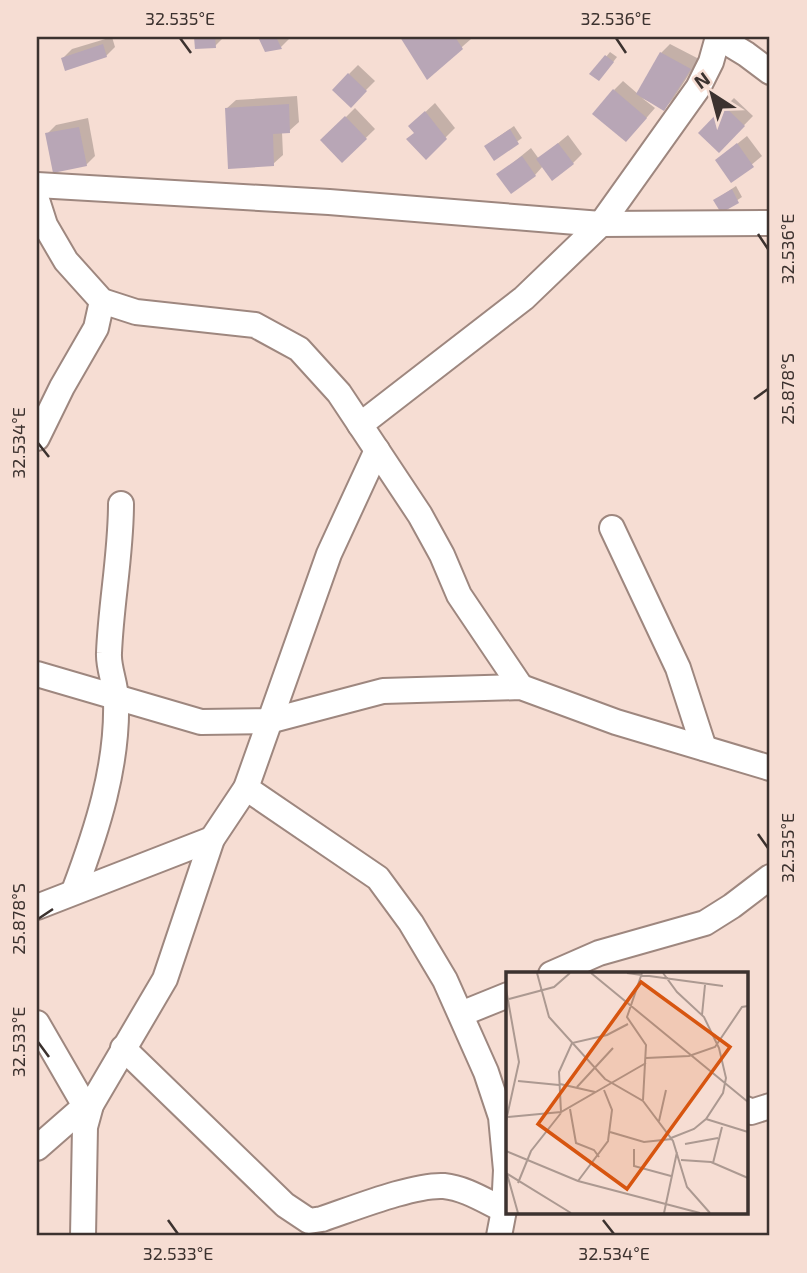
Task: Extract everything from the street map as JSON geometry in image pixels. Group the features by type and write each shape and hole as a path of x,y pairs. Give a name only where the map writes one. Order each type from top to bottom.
{"street":[{"path":"360,425 524,298 601,223 698,88 711,62 718,37 770,72"},
{"path":"37,185 329,202 601,223 770,223"},
{"path":"37,200 45,225 66,261 102,301 136,312 255,325 299,349 339,393 377,450 430,532 458,595 521,687"},
{"path":"37,438 96,328 102,301"},
{"path":"37,1148 88,1105 165,979 212,839 246,788 330,554 377,450"},
{"path":"74,891 90,848 107,788 116,699 108,656 121,539 121,504"},
{"path":"612,528 678,668 704,748"},
{"path":"37,674 201,722 269,721 383,691 521,687 616,722 770,768"},
{"path":"246,788 378,878 411,923 445,980 486,1072 500,1117 506,1170 505,1210 499,1236"},
{"path":"37,907 212,839"},
{"path":"556,972 599,953 705,923 770,877"},
{"path":"461,1014 506,996"},
{"path":"37,1023 88,1105 85,1127 83,1236"},
{"path":"123,1048 285,1205 309,1221 405,1193 441,1186 471,1194 505,1210"},
{"path":"748,1110 751,1112 770,1106"}],"building":[{"path":"194,37 215,37 216,48 195,49"},
{"path":"258,37 276,37 282,49 265,52"},
{"path":"400,37 455,37 463,49 427,80"},
{"path":"103,44 107,57 65,71 61,58"},
{"path":"660,52 691,69 664,111 636,94"},
{"path":"605,55 614,62 599,81 589,74"},
{"path":"348,73 367,91 351,108 332,90"},
{"path":"613,89 647,118 626,142 592,114"},
{"path":"289,104 290,133 273,134 274,166 228,169 225,108"},
{"path":"724,106 745,126 719,153 698,133"},
{"path":"425,111 447,139 426,160 406,139 414,133 408,126"},
{"path":"345,116 367,139 342,163 320,140"},
{"path":"79,127 87,166 53,173 45,133"},
{"path":"510,129 519,144 494,161 484,146"},
{"path":"558,143 574,164 552,181 536,159"},
{"path":"737,143 754,167 731,183 715,160"},
{"path":"522,156 536,176 511,194 496,174"},
{"path":"732,189 739,203 721,213 713,200"}]}
